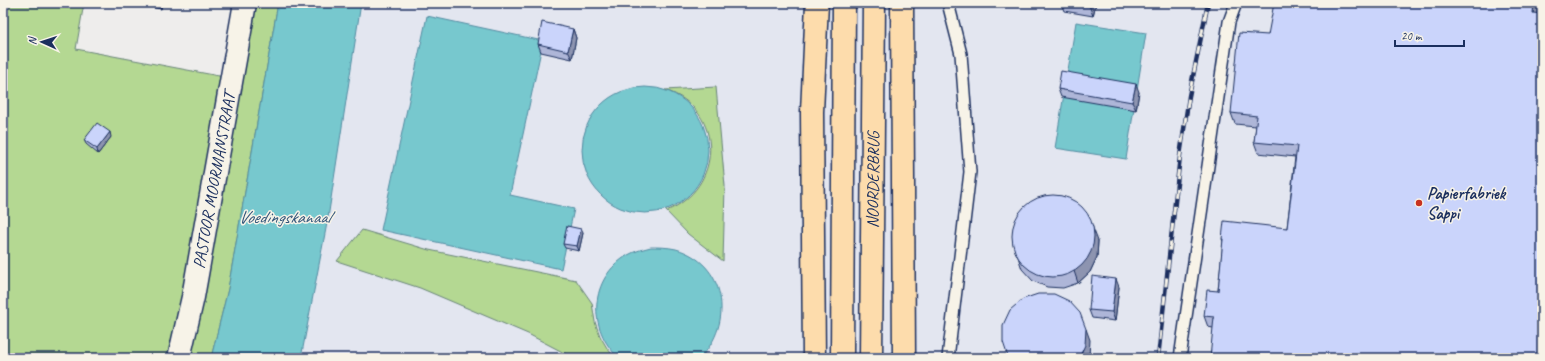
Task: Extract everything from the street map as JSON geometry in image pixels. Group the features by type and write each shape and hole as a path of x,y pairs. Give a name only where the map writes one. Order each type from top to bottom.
{"main road":[{"path":"814,358 812,112 817,3"},
{"name":"NOORDERBRUG","path":"842,358 844,3"},
{"name":"NOORDERBRUG","path":"871,358 874,3"},
{"path":"902,3 904,358"}],"street":[{"name":"PASTOOR MOORMANSTRAAT","path":"179,358 193,297 245,3"}],"lane":[{"path":"948,3 961,54 970,172 948,358"},
{"path":"1180,358 1229,22 1236,3"}],"shaded area":[{"path":"355,3 1542,3 1542,358 283,358"}],"green space":[{"path":"3,3 84,3 76,49 223,78 170,358 3,358"},
{"path":"256,3 278,3 228,289 211,358 187,358"},
{"path":"716,87 725,186 723,261 688,234 666,211 685,200 698,186 707,168 710,150 707,131 699,114 685,100 665,90"},
{"path":"362,230 429,250 576,280 592,303 595,322 600,336 615,358 574,358 528,334 420,288 337,261"}],"water":[{"name":"Voedingskanaal","path":"278,3 361,3 328,218 301,358 211,358 228,289"},
{"path":"427,16 543,41 510,195 574,209 561,269 381,230"},
{"path":"1076,22 1146,33 1126,159 1055,148"},
{"path":"645,87 669,92 680,98 693,110 703,126 708,150 703,174 697,185 685,198 669,208 645,213 621,208 610,202 597,190 587,174 582,150 587,126 593,115 605,102 621,92"},
{"path":"651,247 676,249 693,256 706,267 715,280 720,296 721,312 718,328 711,344 700,358 619,358 601,333 597,304 600,290 606,277 615,265 628,255"}],"building":[{"path":"1077,3 1090,3 1089,5"},
{"name":"Papierfabriek Sappi","path":"1274,3 1534,3 1533,13 1542,14 1542,358 1210,358 1214,317 1204,316 1207,290 1218,291 1224,221 1287,228 1297,146 1254,142 1257,116 1231,113 1239,33 1268,35"},
{"path":"542,22 573,29 568,51 538,44"},
{"path":"1061,71 1136,84 1132,102 1058,89"},
{"path":"97,123 110,132 97,149 84,140"},
{"path":"1053,195 1069,199 1082,207 1090,220 1094,236 1090,252 1082,265 1069,273 1053,277 1037,273 1024,265 1016,252 1012,236 1016,220 1024,207 1037,199"},
{"path":"567,226 581,229 577,246 563,244"},
{"path":"1092,276 1116,279 1112,312 1089,310"},
{"path":"1038,294 1054,294 1069,301 1080,313 1086,329 1085,345 1079,358 1008,357 1003,342 1003,325 1010,310 1023,299"}],"railway":[{"path":"1158,358 1180,156 1189,96 1208,3"}],"place":[{"name":"Papierfabriek Sappi","path":"1419,203"}]}
